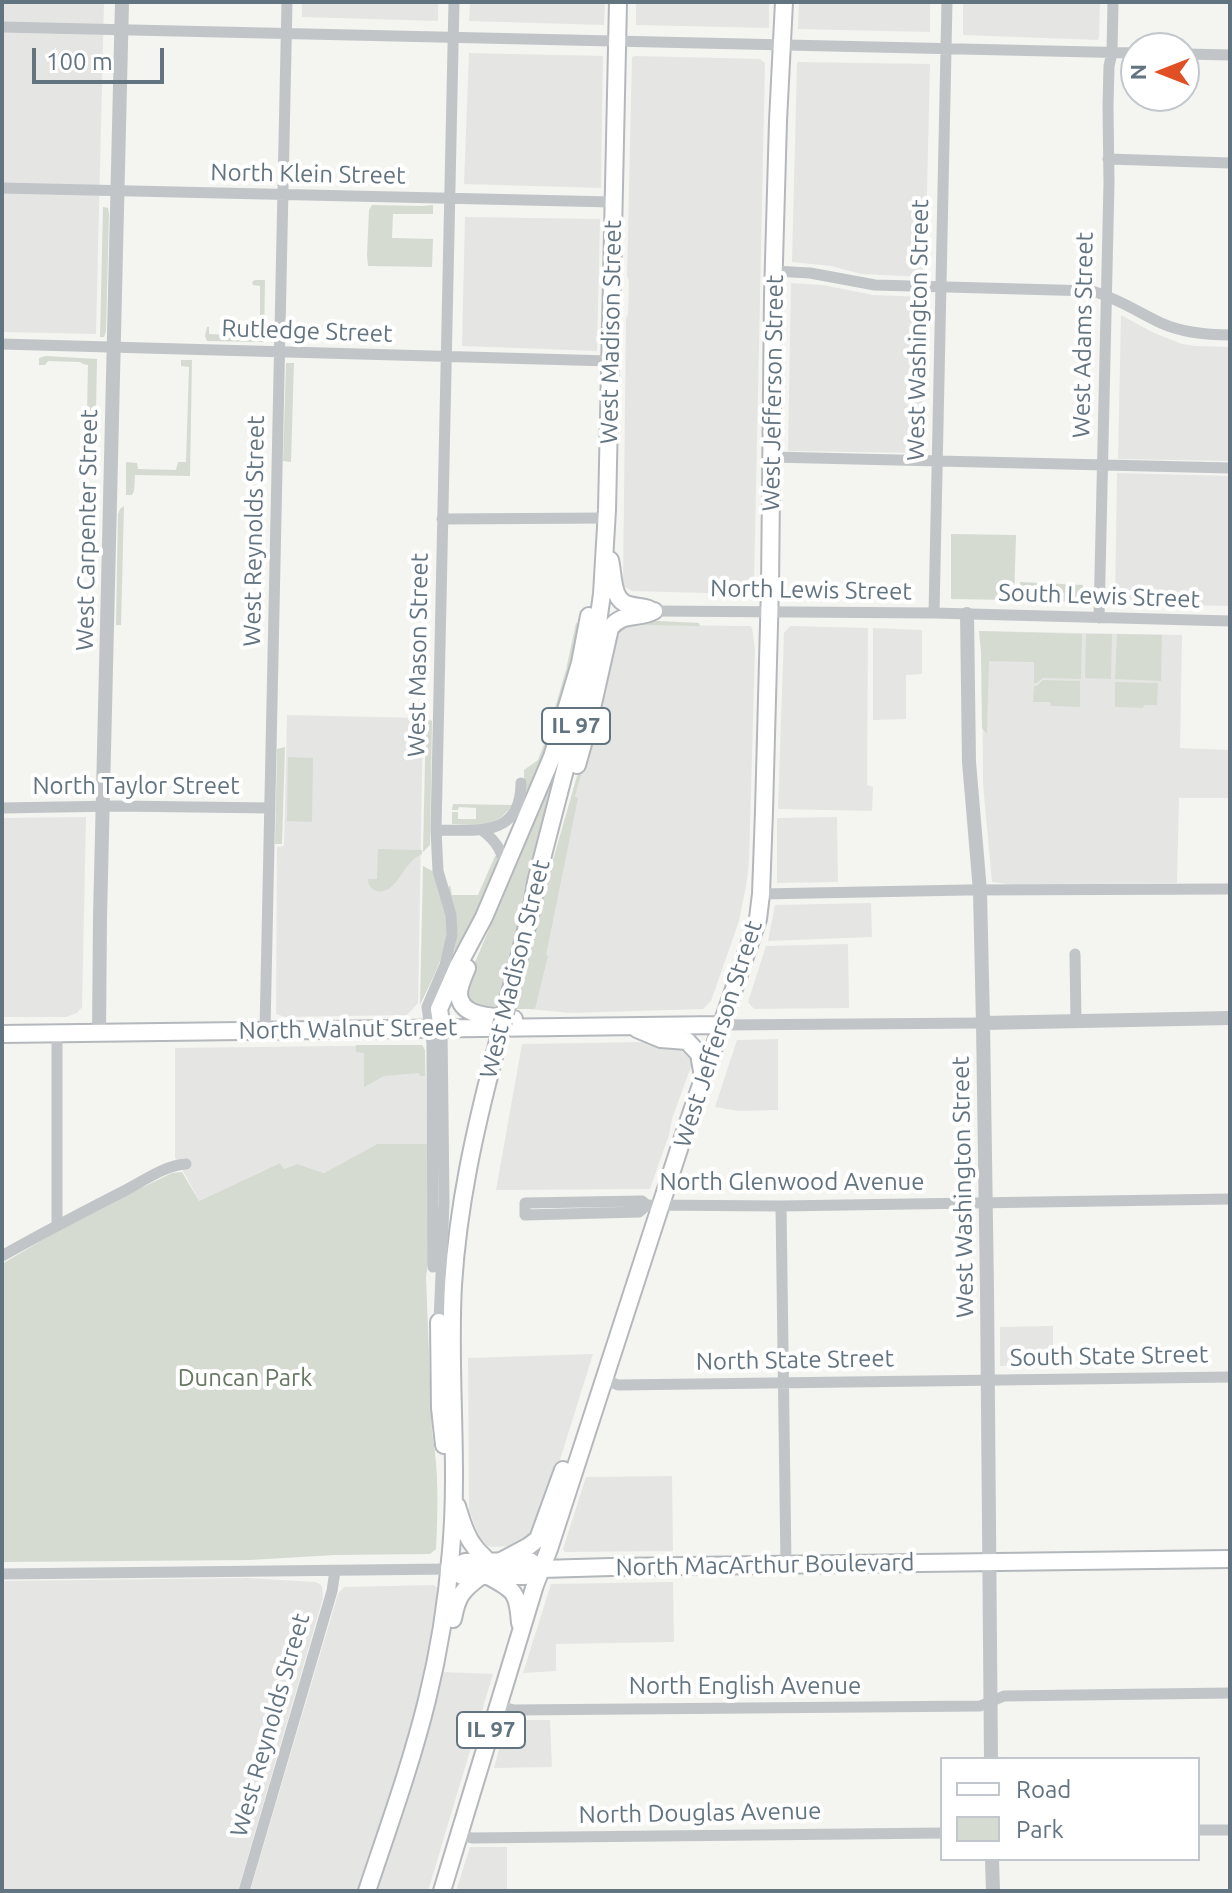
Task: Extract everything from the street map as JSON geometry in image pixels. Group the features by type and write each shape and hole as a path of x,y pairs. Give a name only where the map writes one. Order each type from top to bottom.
{"main road":[{"name":"IL 97","path":"617,41 618,2"},
{"name":"IL 97","path":"783,45 784,2"},
{"name":"West Madison Street","path":"367,1891 420,1729 443,1621 454,1497 453,1286 458,1226 476,1128 595,644 607,518 617,41"},
{"name":"West Jefferson Street","path":"442,1891 520,1633 603,1379 654,1205 755,930 761,894 774,271 783,45"},
{"path":"606,543 618,598 627,605 654,611"},
{"path":"436,1029 439,1009 484,917 541,787 563,725 580,663 597,560 606,543"},
{"path":"532,907 585,738 608,633 621,618 644,616 654,611"},
{"path":"484,917 460,988 462,1003 477,1014 512,1019 534,1027"},
{"name":"North Walnut Street","path":"2,1034 721,1025"},
{"path":"632,1026 661,1039 687,1041 699,1054 703,1078"},
{"path":"439,1322 440,1408 454,1497 475,1549 483,1554 489,1569 514,1593 520,1633"},
{"path":"431,1684 443,1663 456,1603 462,1592 489,1569 538,1539 564,1469 579,1455"},
{"name":"North MacArthur Boulevard","path":"449,1569 465,1562 489,1569 530,1561 541,1569 1230,1559"}],"street":[{"name":"West Carpenter Street","path":"99,1032 122,2"},
{"name":"West Reynolds Street","path":"265,1030 287,2"},
{"name":"West Mason Street","path":"439,1322 444,1203 436,1029 427,1016 427,1007 445,965 452,935 451,915 440,882 436,830 454,2"},
{"name":"West Washington Street","path":"934,613 947,2"},
{"name":"West Adams Street","path":"1099,618 1109,66 1113,2"},
{"path":"2,27 1120,53"},
{"path":"1200,54 1230,55"},
{"path":"1108,159 1230,163"},
{"name":"North Klein Street","path":"2,188 613,202"},
{"path":"774,271 810,273 875,285 1095,292 1176,329 1230,335"},
{"name":"Rutledge Street","path":"2,344 610,361"},
{"path":"772,457 1230,468"},
{"path":"442,519 607,518"},
{"name":"North Lewis Street","path":"654,611 967,614"},
{"name":"West Washington Street","path":"967,614 969,762 980,891 983,1023 991,1757"},
{"name":"South Lewis Street","path":"967,614 1230,621"},
{"path":"436,830 483,831 508,821 518,805 521,783"},
{"name":"North Taylor Street","path":"2,808 270,808"},
{"path":"483,831 501,849 505,869"},
{"path":"761,894 1230,889"},
{"path":"1075,954 1076,1021"},
{"path":"983,1023 1230,1018"},
{"name":"North Walnut Street","path":"721,1025 983,1023"},
{"name":"West Mason Street","path":"433,1267 436,1029"},
{"path":"57,1033 57,1224"},
{"path":"2,1256 57,1224 151,1177 186,1164"},
{"name":"North Glenwood Avenue","path":"654,1205 639,1212 525,1215 525,1203 642,1201 654,1205 781,1206 1230,1199"},
{"path":"781,1206 786,1565"},
{"name":"South State Street","path":"988,1379 1230,1377"},
{"name":"North State Street","path":"603,1379 616,1385 988,1379"},
{"name":"North MacArthur Boulevard","path":"2,1574 449,1569"},
{"name":"West Reynolds Street","path":"244,1891 332,1591 335,1571"},
{"name":"North English Avenue","path":"498,1706 514,1710 980,1706 1004,1696 1230,1693"},
{"path":"1200,1830 1230,1830"},
{"name":"North Douglas Avenue","path":"459,1835 472,1838 940,1833"},
{"path":"992,1861 993,1891"}],"shaded area":[{"path":"2,2 104,2 96,334 2,332"},
{"path":"302,2 438,2 438,21 302,17"},
{"path":"470,2 605,2 604,25 469,21"},
{"path":"636,2 769,2 769,28 636,25"},
{"path":"799,2 930,2 930,32 798,29"},
{"path":"963,2 1100,2 1099,37 1098,40 963,35"},
{"path":"469,53 603,56 601,188 464,184"},
{"path":"632,57 760,59 765,63 754,582 744,594 632,591 623,586 626,318"},
{"path":"797,62 930,64 925,277 861,274 831,266 792,262"},
{"path":"465,217 600,219 597,351 462,346"},
{"path":"791,283 823,285 873,295 924,297 921,453 788,451"},
{"path":"1121,315 1182,344 1230,347 1230,461 1118,459"},
{"path":"1117,473 1230,476 1230,606 1115,603"},
{"path":"628,625 752,628 755,649 749,861 739,921 711,1001 703,1009 570,1013 528,1009 613,639"},
{"path":"790,626 868,628 867,785 873,787 872,811 778,809 784,633"},
{"path":"873,628 922,630 922,674 906,675 906,719 873,720"},
{"path":"982,631 1182,635 1180,748 1230,750 1230,798 1179,798 1177,883 1013,885 992,882 983,784"},
{"path":"287,715 423,718 418,1003 407,1015 285,1017 276,1014 277,847 284,846"},
{"path":"86,817 82,1007 77,1013 66,1017 2,1017 2,818"},
{"path":"837,817 838,882 777,883 777,818"},
{"path":"871,903 872,937 768,941 775,905"},
{"path":"848,944 849,1008 754,1009 748,1002 766,946"},
{"path":"778,1039 778,1110 738,1111 715,1107 737,1040"},
{"path":"645,1042 675,1045 693,1061 650,1189 496,1190 522,1044"},
{"path":"420,1045 425,1050 428,1144 377,1144 324,1173 297,1164 284,1169 280,1163 199,1201 175,1158 175,1048"},
{"path":"1053,1326 1053,1365 1000,1366 1000,1327"},
{"path":"593,1354 534,1531 511,1546 486,1545 479,1537 469,1510 468,1358"},
{"path":"672,1476 673,1551 565,1552 563,1549 586,1477"},
{"path":"247,1578 315,1582 322,1587 323,1598 238,1891 2,1891 2,1581"},
{"path":"673,1582 674,1642 556,1644 556,1671 523,1673 551,1584"},
{"path":"344,1587 439,1587 424,1675 412,1723 358,1891 250,1891 338,1594"},
{"path":"443,1672 493,1674 428,1891 376,1891 413,1779"},
{"path":"507,1720 550,1720 552,1767 494,1768"},
{"path":"470,1847 507,1847 507,1891 456,1891"}],"green space":[{"path":"372,205 433,205 433,214 393,214 392,238 433,239 432,267 368,266 369,210"},
{"path":"103,207 108,208 109,214 106,331 104,337 100,337"},
{"path":"255,280 265,280 264,342 207,341 207,327 209,334 250,336 251,327 260,327 260,286 253,285"},
{"path":"39,358 97,359 95,462 78,461 86,458 87,419 79,416 87,415 88,365 48,361 45,365 39,365"},
{"path":"181,360 192,360 190,476 135,475 134,491 132,495 126,495 126,462 137,463 138,469 176,470 178,462 186,462 189,367 181,366"},
{"path":"286,363 294,363 291,462 283,461"},
{"path":"124,506 121,625 116,625 118,514"},
{"path":"951,534 1016,535 1014,600 951,599"},
{"path":"1020,582 1083,585 1083,602 1019,600"},
{"path":"627,622 699,623 700,626 629,625 613,639 575,797 578,798 535,1009 515,1009 591,727 613,632"},
{"path":"576,623 582,625 567,688 531,789 524,792 524,770 538,760 546,739"},
{"path":"979,631 1082,634 1081,679 1043,678 1034,683 1034,662 989,661 987,734 982,728"},
{"path":"1086,634 1112,634 1111,679 1085,678"},
{"path":"1117,634 1162,635 1161,681 1115,679"},
{"path":"1043,680 1080,681 1080,707 1033,702 1034,686"},
{"path":"1115,682 1158,683 1157,705 1115,707"},
{"path":"580,688 497,1009 482,1009 469,1001 467,981 524,847"},
{"path":"426,718 432,721 430,845 423,852"},
{"path":"285,747 282,844 275,844 277,749"},
{"path":"288,757 313,758 312,822 287,821"},
{"path":"453,804 512,805 493,822 470,825 452,824 452,812 458,812 458,819 476,819 476,808 459,807 452,810"},
{"path":"378,849 422,850 422,854 412,861 391,887 380,891 370,887 368,879 377,879"},
{"path":"495,856 498,856 498,868 457,957 454,955 456,940 448,888 450,885 452,895 478,895"},
{"path":"423,866 434,872 445,904 448,927 440,962 420,1005"},
{"path":"356,1045 422,1045 425,1050 425,1076 419,1073 384,1076 364,1087 364,1053 356,1052"},
{"name":"Duncan Park","path":"377,1144 428,1144 426,1277 432,1432 437,1476 436,1549 430,1554 250,1560 2,1562 2,1264 78,1219 172,1173 182,1172 199,1201 280,1163 284,1169 297,1164 324,1173"}]}
